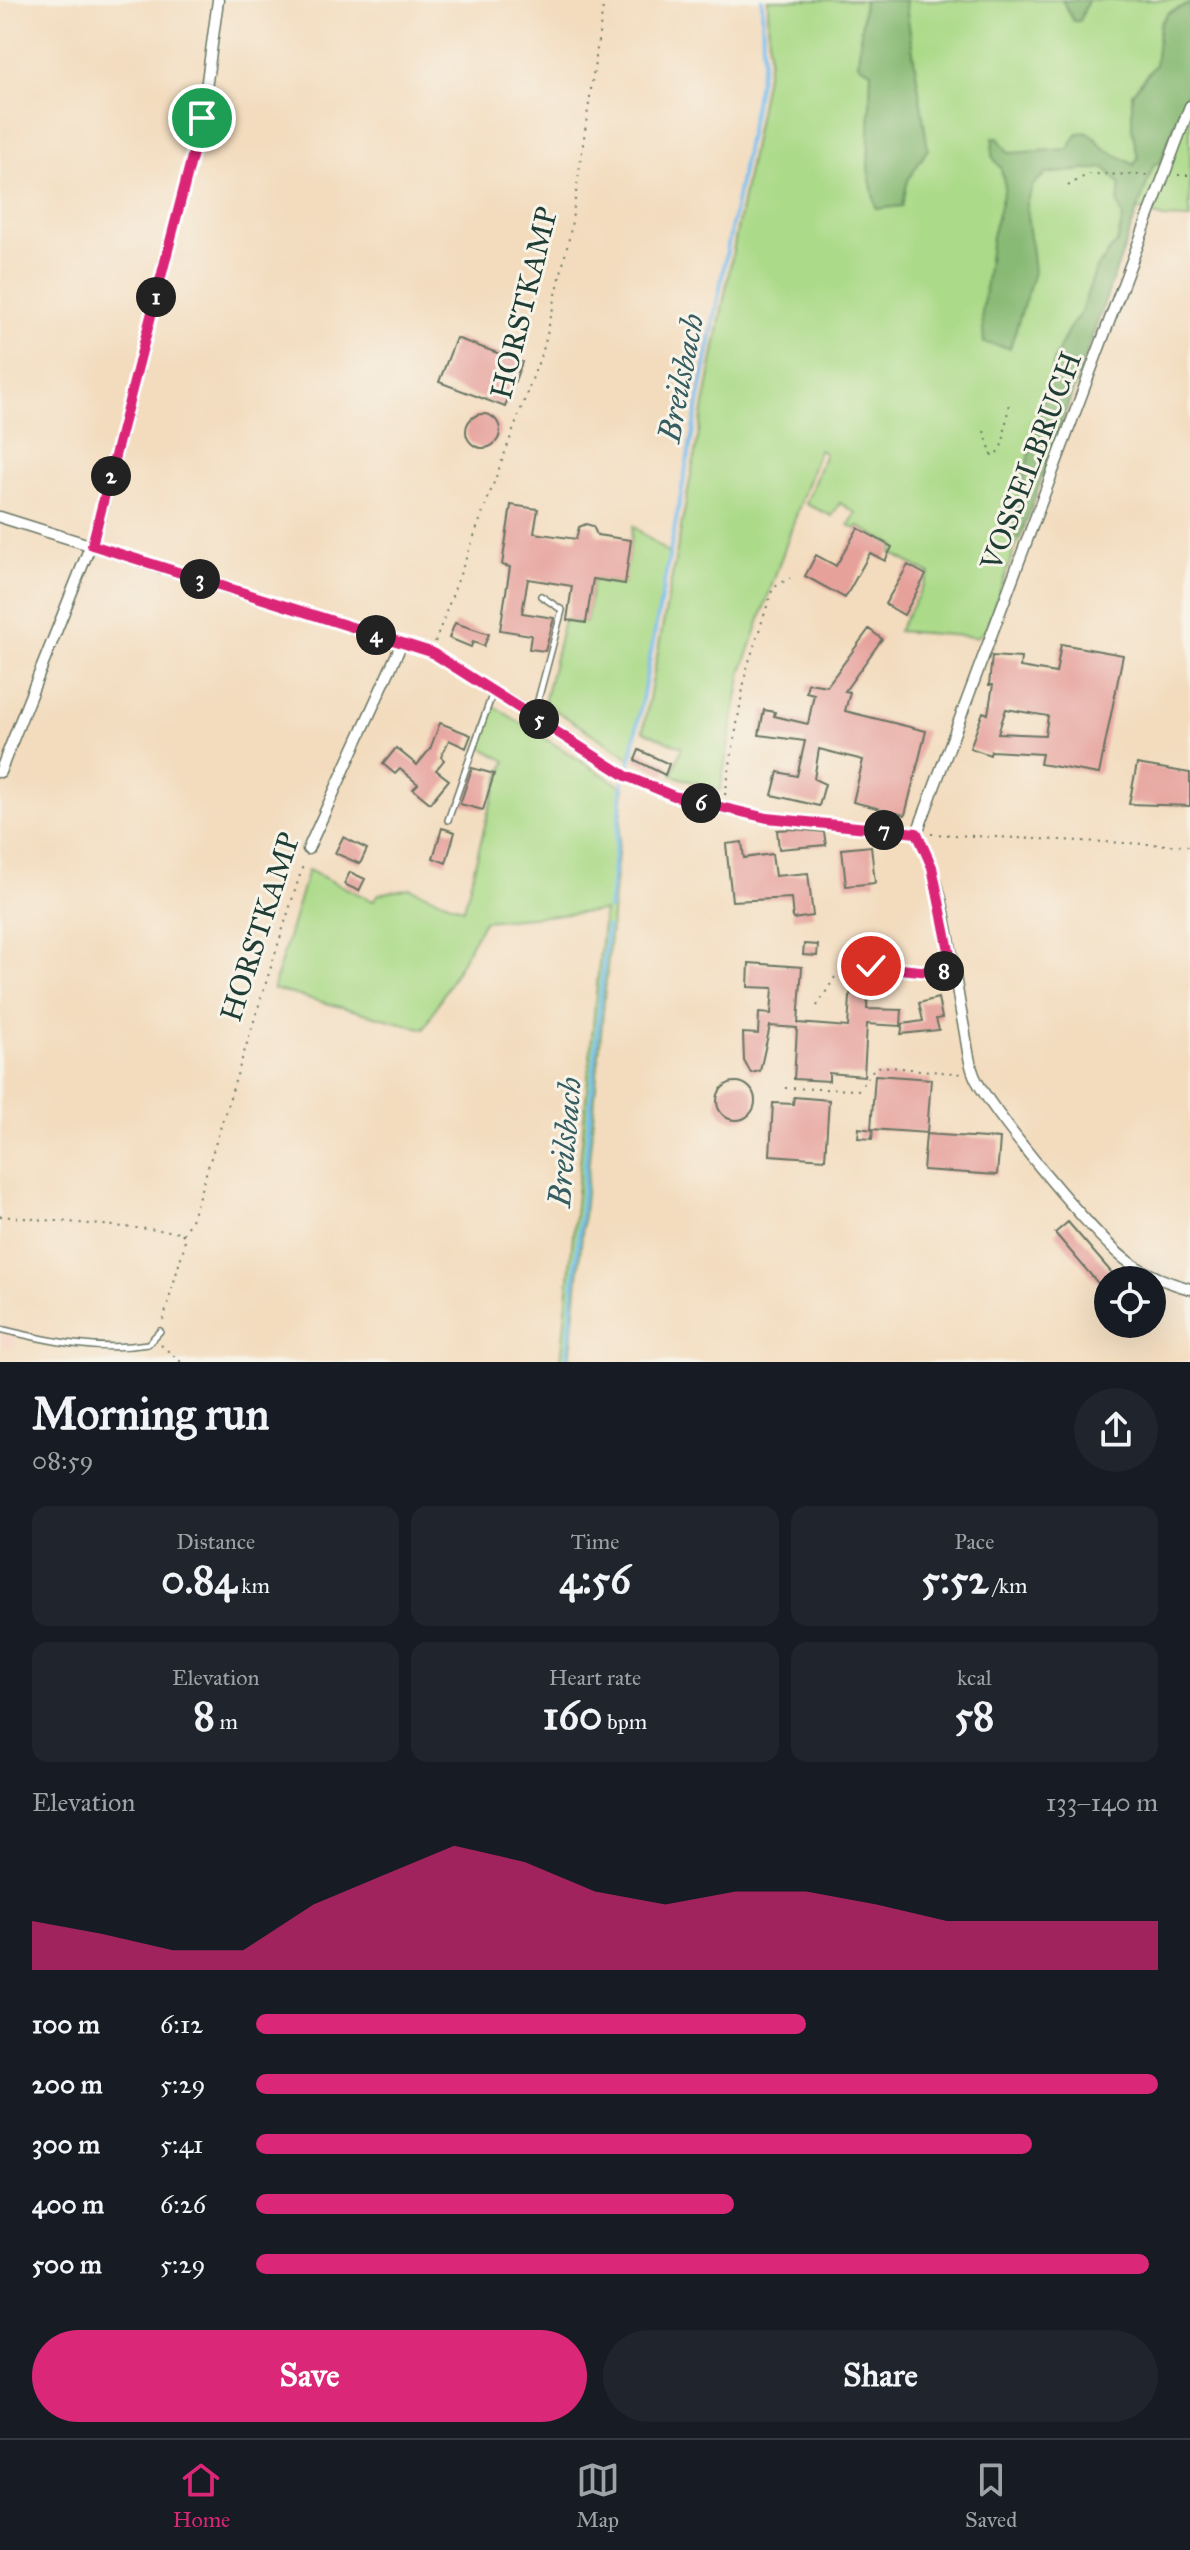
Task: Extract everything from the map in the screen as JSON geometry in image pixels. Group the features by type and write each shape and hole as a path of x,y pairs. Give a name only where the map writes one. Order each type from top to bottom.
{"street":[{"path":"0,772 92,545 202,118 218,0"},
{"name":"VOSSELBRUCH","path":"917,833 1190,106"},
{"path":"0,517 431,652 626,776 674,796 767,818 917,833 932,867 974,1076 992,1105 1092,1228 1127,1261 1156,1277 1190,1289"},
{"name":"HORSTKAMP","path":"308,849 402,643"}],"lane":[{"path":"534,715 562,610 541,596"},
{"path":"448,820 493,691"},
{"path":"0,1329 74,1345 115,1347 148,1344 160,1331"}],"path":[{"name":"HORSTKAMP","path":"431,652 544,347 570,234 604,0"},
{"path":"1068,186 1088,174 1190,175"},
{"path":"984,431 995,456 1003,443 1009,403"},
{"path":"723,808 746,671 773,588 790,578"},
{"path":"917,833 1190,846"},
{"name":"HORSTKAMP","path":"160,1331 185,1243 183,1234 192,1218 308,849"},
{"path":"817,1006 835,977 849,964 930,972 953,970"},
{"path":"785,1088 858,1090 873,1070 881,1066 974,1076"},
{"path":"0,1216 183,1234"},
{"path":"160,1331 162,1348 181,1362"}],"shaded area":[{"path":"0,1325 21,1331 12,1349 0,1344"}],"green space":[{"path":"768,0 864,0 858,63 871,71 869,136 878,0 1190,0 1190,219 1163,218 1138,209 985,631 976,637 898,631 930,574 891,553 895,546 858,526 856,529 849,525 856,513 840,503 832,516 806,504 825,453 819,450 742,671 720,791 672,775 682,747 643,731 769,59"},
{"path":"864,0 905,0 928,149 908,180 902,206 876,209 868,169 871,71 858,64"},
{"path":"1062,0 1088,0 1080,21 1073,21"},
{"path":"1190,3 1190,84 1160,163 1154,164 1020,539 1008,534 1055,358 1068,330 1080,314 1096,269 1117,242 1123,219 1118,203 1120,184 1105,168 1045,174 1033,185 1026,204 1034,272 1010,348 984,343 982,313 992,236 1005,187 1001,169 992,156 993,138 998,138 1009,153 1068,149 1078,133 1088,133 1104,148 1134,165 1138,158 1132,129 1132,93 1155,65 1160,24 1168,13"},
{"path":"633,526 669,554 630,758 544,703 564,620 586,623 593,579 624,584"},
{"path":"492,705 624,788 570,1362 561,1362 604,911 484,921 424,1029 273,989 308,870 373,901 379,894 410,888 464,909 489,809 506,761 481,747"}],"building":[{"path":"456,338 522,362 505,407 439,382"},
{"path":"483,414 495,419 500,431 495,443 483,448 471,443 466,431 471,419"},
{"path":"511,505 538,509 534,533 576,539 579,527 586,524 593,526 597,535 631,540 625,584 593,579 586,623 567,620 572,586 528,579 522,613 554,618 545,651 529,649 531,635 500,630 510,567 502,565"},
{"path":"858,528 892,547 885,561 870,553 845,598 805,576 816,555 836,566"},
{"path":"908,565 926,575 904,615 885,604"},
{"path":"455,623 489,634 484,646 473,642 471,647 449,638"},
{"path":"869,629 882,639 845,691 850,692 845,711 926,731 905,815 853,802 863,760 819,749 814,779 825,784 819,806 772,795 778,772 797,776 805,741 759,735 764,710 775,712 774,716 808,724 814,694 806,692 808,683 827,686"},
{"path":"1061,644 1123,655 1099,774 1040,764 1042,754 991,751 990,755 970,748 983,712 988,714 993,685 989,685 992,656 1021,658 1020,667 1056,673","holes":["1006,709 1048,716 1045,735 998,733"]},
{"path":"440,723 471,735 466,748 449,740 441,757 444,760 436,770 449,780 430,803 413,789 418,784 400,769 395,774 383,764 396,748 417,765 430,749"},
{"path":"639,750 669,764 665,775 635,760"},
{"path":"1137,764 1190,773 1190,806 1129,804"},
{"path":"472,768 494,774 483,810 460,804"},
{"path":"442,828 455,832 446,863 433,858"},
{"path":"777,830 824,832 826,845 779,849"},
{"path":"343,837 367,849 360,864 335,853"},
{"path":"742,842 744,858 772,854 775,876 808,873 813,916 793,919 791,898 732,901 726,844"},
{"path":"871,846 875,883 846,886 842,849"},
{"path":"350,872 365,879 359,891 344,884"},
{"path":"804,944 818,945 817,956 803,955"},
{"path":"749,963 802,967 798,1023 848,1027 852,968 869,969 867,1009 902,1010 901,1026 867,1024 864,1076 829,1073 829,1081 794,1079 797,1028 770,1026 760,1071 751,1073 744,1061 743,1033 758,1034 759,1013 771,1014 773,988 748,987"},
{"path":"938,998 942,1018 936,1019 939,1030 901,1034 903,1024 923,1021 919,1003"},
{"path":"875,1075 931,1079 927,1133 871,1129"},
{"path":"736,1082 750,1087 755,1101 750,1115 736,1120 722,1115 717,1101 722,1087"},
{"path":"794,1097 829,1100 825,1159 770,1155 773,1103 793,1104"},
{"path":"859,1128 873,1130 872,1139 858,1138"},
{"path":"926,1134 1000,1139 997,1175 923,1170"},
{"path":"1068,1222 1106,1266 1094,1266 1094,1279 1055,1233"}],"waterway":[{"name":"Breilsbach","path":"630,764 763,60 762,0"},
{"name":"Breilsbach","path":"609,909 623,781"},
{"name":"Breilsbach","path":"567,1362 607,927"}],"route":[{"path":"202,118 92,545 431,652 626,776 674,796 767,818 917,833 927,851 940,895 953,970 930,972 871,966"}]}
